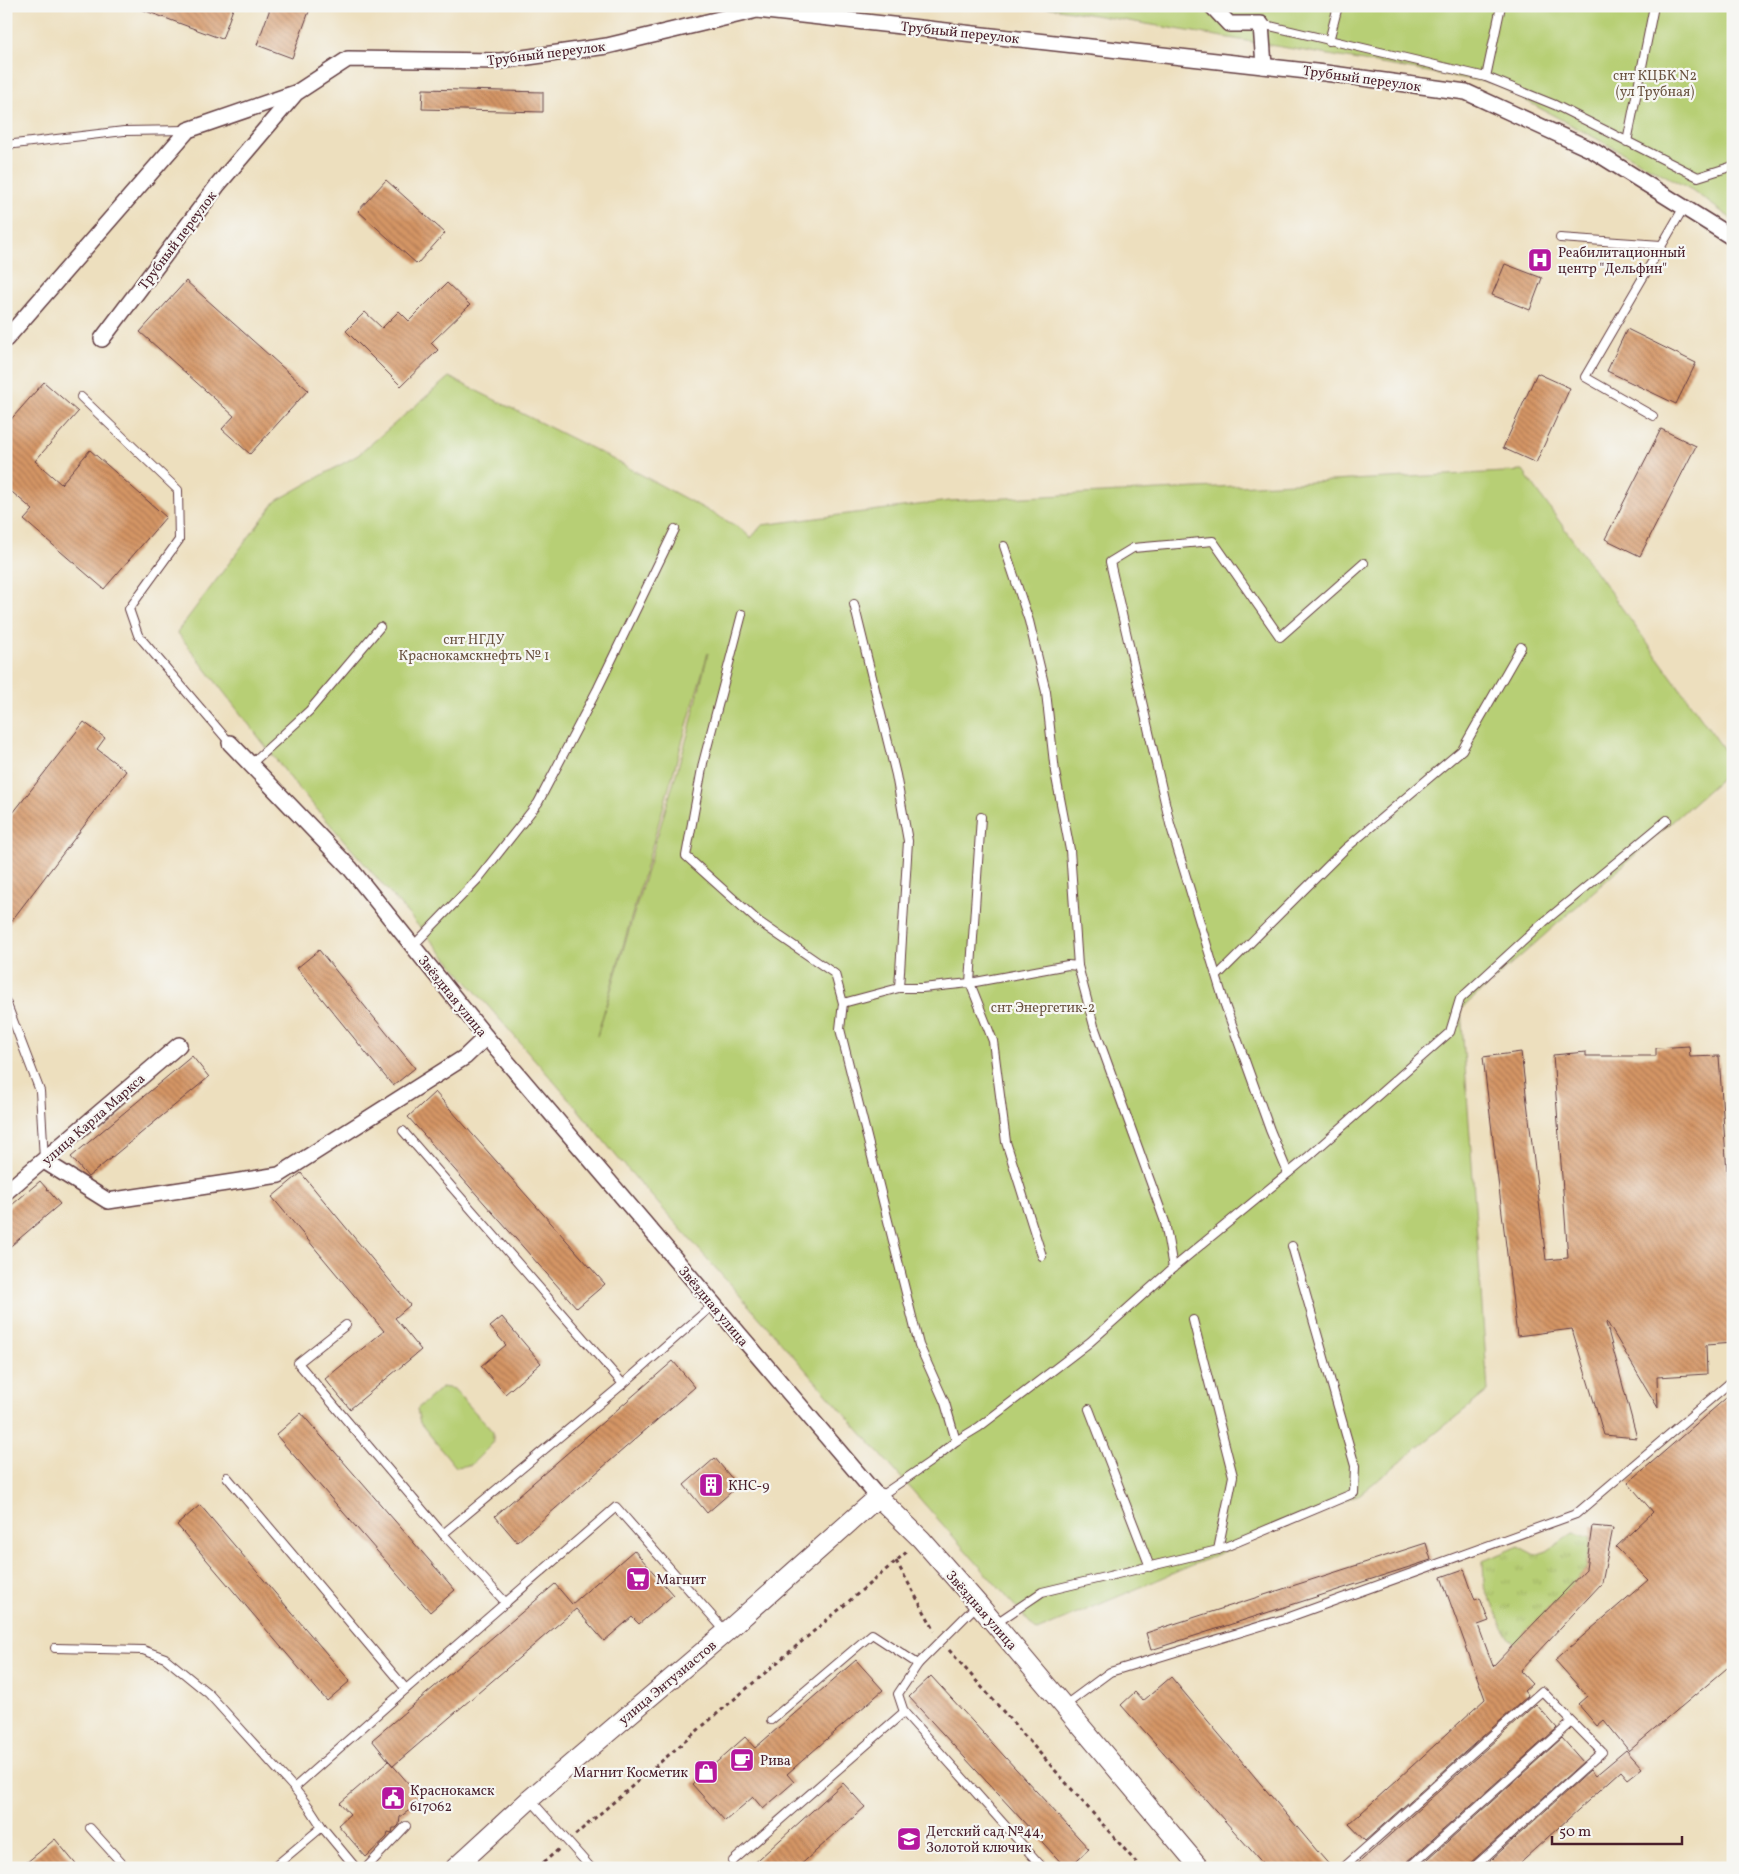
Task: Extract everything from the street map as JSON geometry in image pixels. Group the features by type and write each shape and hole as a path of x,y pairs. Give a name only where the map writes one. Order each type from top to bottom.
{"street":[{"path":"1212,6 1229,24 1261,24 1264,66"},
{"name":"Трубный переулок","path":"102,339 218,186 296,93 348,59 500,61 608,46 756,8 1325,73 1466,92 1592,150 1733,238"},
{"path":"6,340 188,130 296,93"},
{"name":"Звёздная улица","path":"230,743 350,868 486,1037 878,1497 921,1539 978,1604 1200,1868"},
{"path":"44,1160 108,1201 279,1175 465,1057 486,1037"},
{"name":"улица Карла Маркса","path":"6,1192 179,1045"},
{"name":"улица Энтузиастов","path":"455,1868 530,1799 726,1632 878,1497"}],"lane":[{"path":"1329,41 1338,6"},
{"path":"1486,77 1501,6"},
{"path":"1628,142 1654,6"},
{"path":"1261,24 1486,77 1556,105 1698,177 1733,166"},
{"path":"6,145 124,131 188,130"},
{"path":"1653,416 1585,377 1684,207"},
{"path":"1560,238 1661,245"},
{"path":"80,398 178,490 179,540 129,609 138,635 230,743"},
{"path":"413,946 478,878 538,803 598,688 675,529"},
{"path":"1288,1172 1225,1005 1170,824 1110,562 1133,548 1213,541 1280,636 1364,563"},
{"path":"1004,546 1029,621 1046,692 1056,772 1070,850 1078,966 1094,1026 1164,1222 1173,1268"},
{"path":"854,604 896,775 908,841 899,988"},
{"path":"742,614 703,763 686,856 758,921 835,974 843,1003 840,1028 919,1345 945,1403 956,1441"},
{"path":"251,764 309,711 380,627"},
{"path":"1217,976 1345,849 1462,750 1521,647"},
{"path":"980,817 970,983 993,1041 1006,1142 1042,1256"},
{"path":"878,1497 930,1462 956,1441 979,1427 1090,1342 1173,1268 1309,1156 1450,1032 1460,999 1544,922 1667,820"},
{"path":"843,1003 899,988 922,988 970,983 1068,965 1078,966"},
{"path":"6,1002 40,1091 44,1160"},
{"path":"403,1131 622,1384"},
{"path":"995,1624 1042,1592 1218,1550 1354,1494 1356,1466 1292,1246"},
{"path":"443,1534 714,1305"},
{"path":"1193,1320 1233,1476 1218,1550"},
{"path":"346,1325 298,1363 443,1534 506,1603"},
{"path":"1064,1706 1110,1672 1284,1619 1576,1514 1733,1380"},
{"path":"1090,1409 1150,1567"},
{"path":"227,1477 406,1689"},
{"path":"294,1788 616,1507 726,1632"},
{"path":"978,1604 918,1664 898,1694 904,1712 1043,1868"},
{"path":"771,1720 872,1634 918,1664"},
{"path":"55,1648 143,1650 165,1658 209,1694 294,1788 322,1828 356,1868"},
{"path":"1343,1868 1542,1691 1602,1752 1474,1868"},
{"path":"732,1861 904,1712"},
{"path":"1409,1868 1572,1722"},
{"path":"530,1799 591,1868"},
{"path":"366,1868 406,1826"},
{"path":"90,1828 126,1868"},
{"path":"273,1868 322,1828"}],"path":[{"path":"537,1868 921,1539"},
{"path":"896,1561 940,1641 1141,1868"}],"green space":[{"name":"снт КЦБК N2 (ул Трубная)","path":"1041,6 1733,6 1733,220 1692,190 1493,83"},
{"name":"снт Энергетик-2","path":"449,377 601,453 740,528 751,538 762,525 949,501 1523,471 1733,762 1733,768 1461,1009 1488,1391 1360,1494 1037,1631 617,1157 576,1107 295,784 177,632 276,501 358,455","holes":["708,653 689,731 597,1036"]},
{"path":"442,1387 454,1389 493,1432 493,1443 471,1465 456,1467 420,1423 417,1409"},
{"path":"1573,1533 1590,1536 1586,1569 1514,1644 1502,1627 1484,1585 1483,1561 1518,1546 1535,1555 1547,1551"}],"building":[{"path":"139,6 234,6 222,39 138,8"},
{"path":"271,6 311,6 292,58 257,45"},
{"path":"423,89 543,92 543,112 422,109"},
{"path":"386,180 445,233 417,264 358,211"},
{"path":"1505,264 1542,278 1530,310 1492,295"},
{"path":"186,281 308,390 250,454 222,429 234,416 140,332"},
{"path":"447,283 470,305 431,343 438,350 401,386 346,331 365,312 382,328 399,311 409,321"},
{"path":"1627,329 1696,363 1676,404 1607,371"},
{"path":"1537,373 1570,388 1536,463 1503,448"},
{"path":"44,382 78,412 35,461 61,484 90,450 166,517 104,589 24,520 33,510 6,487 6,425"},
{"path":"1661,429 1696,446 1640,556 1605,539"},
{"path":"84,722 105,738 97,749 126,771 6,928 6,822"},
{"path":"319,950 415,1068 393,1086 297,968"},
{"path":"1689,1046 1690,1057 1719,1056 1733,1260 1733,1343 1706,1345 1707,1374 1657,1377 1658,1408 1607,1322 1637,1438 1604,1435 1572,1329 1517,1336 1483,1057 1521,1052 1546,1260 1568,1258 1553,1055 1586,1052 1586,1056 1656,1056 1656,1048"},
{"path":"192,1056 209,1077 88,1177 71,1157"},
{"path":"435,1092 605,1284 577,1308 408,1117"},
{"path":"301,1173 410,1305 395,1318 421,1350 350,1409 325,1379 384,1331 272,1197"},
{"path":"40,1181 60,1204 6,1250 6,1210"},
{"path":"502,1317 541,1363 505,1394 481,1366 506,1345 490,1327"},
{"path":"673,1361 695,1387 517,1542 495,1516"},
{"path":"1733,1392 1733,1663 1629,1751 1604,1720 1597,1726 1578,1704 1587,1696 1555,1660 1648,1580 1616,1547 1653,1512 1628,1483"},
{"path":"301,1413 455,1590 430,1612 276,1435"},
{"name":"КНС-9","path":"715,1458 738,1486 707,1513 684,1485"},
{"path":"200,1505 350,1681 327,1701 177,1525"},
{"path":"1592,1526 1613,1528 1602,1583 1520,1671 1532,1684 1524,1691 1528,1696 1365,1841 1349,1824 1485,1699 1441,1577 1464,1569 1475,1600 1480,1598 1489,1621 1478,1625 1493,1666 1586,1569"},
{"path":"1426,1543 1431,1560 1151,1650 1146,1633"},
{"path":"634,1550 673,1595 639,1624 632,1617 604,1641 576,1609 393,1766 372,1740 555,1584 572,1604"},
{"path":"856,1660 883,1690 787,1774 794,1782 763,1809 753,1797 725,1821 692,1784 745,1737 755,1748"},
{"path":"931,1676 1089,1849 1068,1868 909,1697"},
{"path":"1171,1677 1332,1868 1267,1868 1121,1705 1135,1692 1143,1701"},
{"path":"1536,1704 1557,1728 1405,1864 1404,1868 1353,1868"},
{"path":"1562,1738 1583,1762 1469,1864 1468,1868 1418,1868"},
{"path":"1626,1750 1642,1768 1628,1779 1621,1771 1514,1868 1482,1868 1590,1770 1595,1776"},
{"path":"389,1761 423,1800 400,1817 399,1825 393,1828 392,1833 388,1832 387,1837 366,1857 338,1825 350,1814 340,1803"},
{"path":"843,1783 865,1807 797,1868 749,1868"},
{"path":"55,1839 79,1868 20,1868"}],"place":[{"name":"Реабилитационный центр \"Дельфин\"","path":"1540,260"},
{"name":"КНС-9","path":"711,1485"},
{"name":"Магнит","path":"638,1579"},
{"name":"Рива","path":"742,1760"},
{"name":"Магнит Косметик","path":"706,1772"},
{"name":"Краснокамск 617062","path":"393,1798"},
{"name":"Детский сад №44, Золотой ключик","path":"909,1839"}],"park label":[{"name":"снт НГДУ Краснокамскнефть № 1","path":"474,648"}]}
